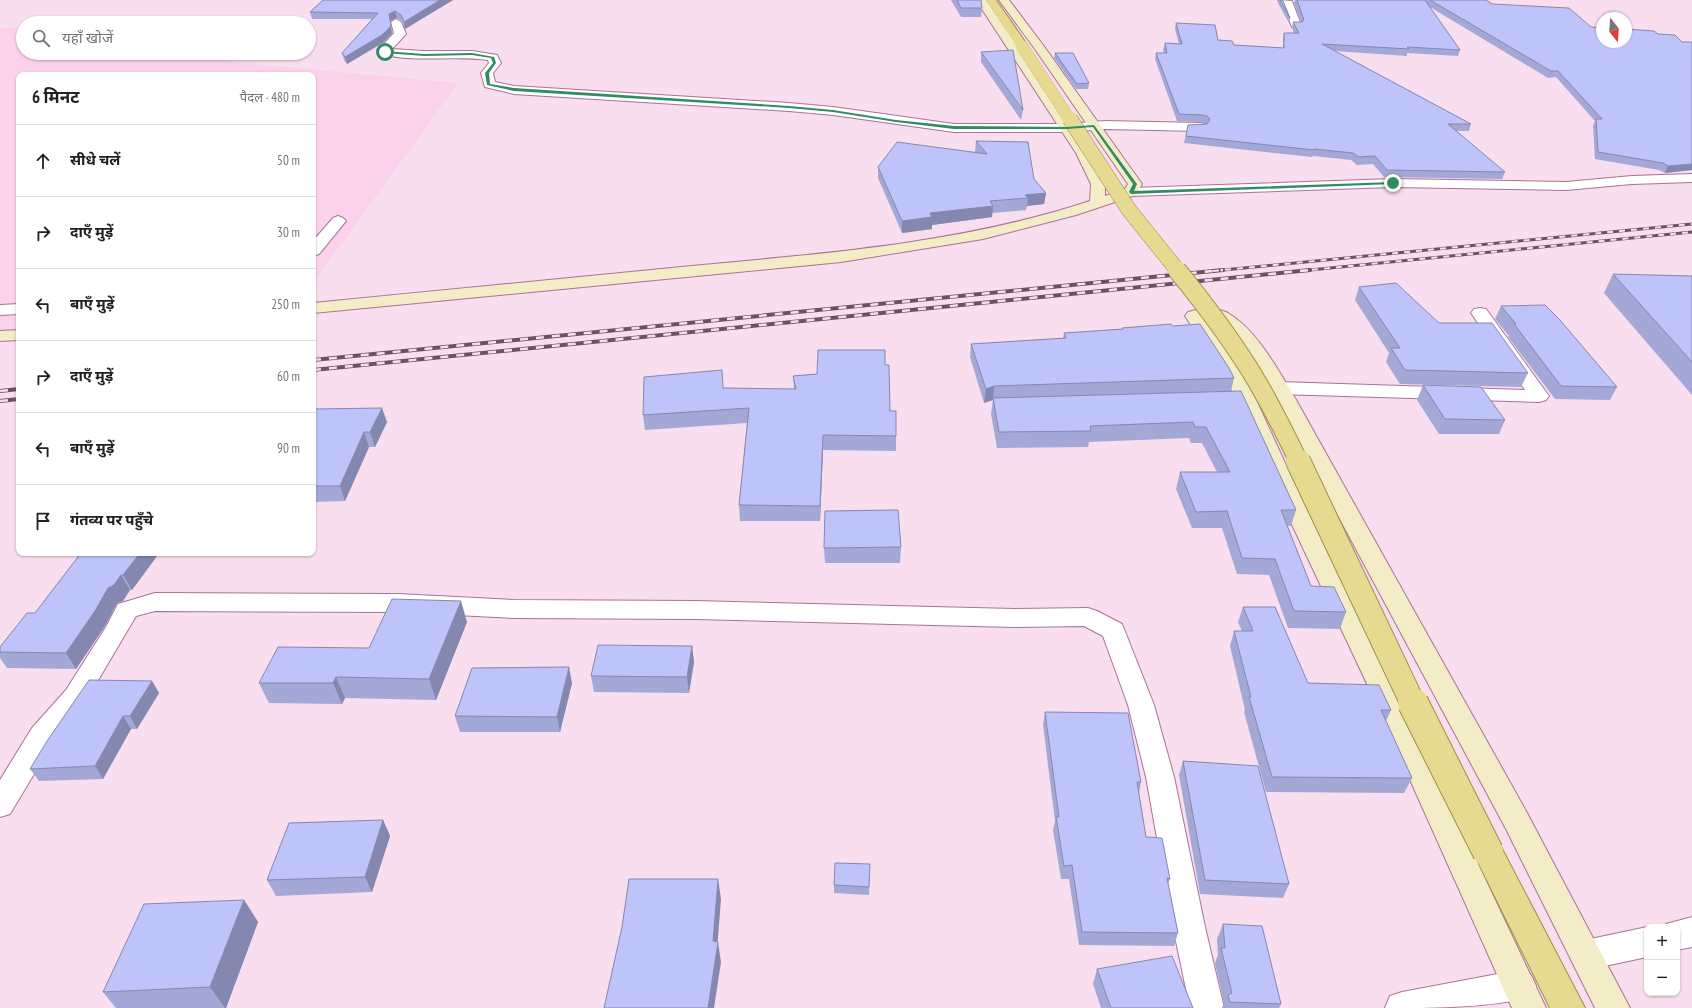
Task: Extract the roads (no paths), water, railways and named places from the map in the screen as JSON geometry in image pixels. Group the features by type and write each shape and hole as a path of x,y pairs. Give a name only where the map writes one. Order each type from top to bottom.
{"main road":[{"path":"981,0 1083,153 1098,184 1098,202"},
{"path":"991,0 1129,210 1210,311 1250,370 1279,421 1428,734 1568,1008"},
{"path":"316,308 841,257 983,234 1071,212 1131,192 1135,184 1039,47 1004,0"},
{"path":"1524,997 1382,688 1280,476 1238,399 1237,380 1194,316 1202,313 1214,313 1229,322 1257,351 1282,393 1516,820 1613,1008"},
{"path":"0,336 16,334"}],"street":[{"path":"1283,0 1288,3 1296,25"},
{"path":"396,22 400,34 387,47 385,52 424,55 472,54 493,57 495,63 487,73 489,84 514,90 789,107 833,111 954,128 1067,128 1105,125 1200,127"},
{"path":"1131,192 1393,183 1566,186 1632,180 1692,178"},
{"path":"316,247 338,221"},
{"path":"0,310 16,309"},
{"path":"1238,399 1282,393 1539,396 1480,313"},
{"path":"0,805 42,736 75,697 116,631 127,610 155,602 398,603 513,609 695,610 1006,618 1088,617 1112,630 1141,705 1160,777 1189,927 1207,1008"},
{"path":"1680,934 1692,932"},
{"path":"1586,955 1644,943"},
{"path":"1402,1008 1524,997"}],"railway":[{"path":"1213,271 1692,224"},
{"path":"1304,271 1692,232"},
{"path":"316,360 1223,270"},
{"path":"1304,271 1310,270"},
{"path":"316,370 1304,271"},
{"path":"0,391 16,389"},
{"path":"0,401 16,399"}]}
